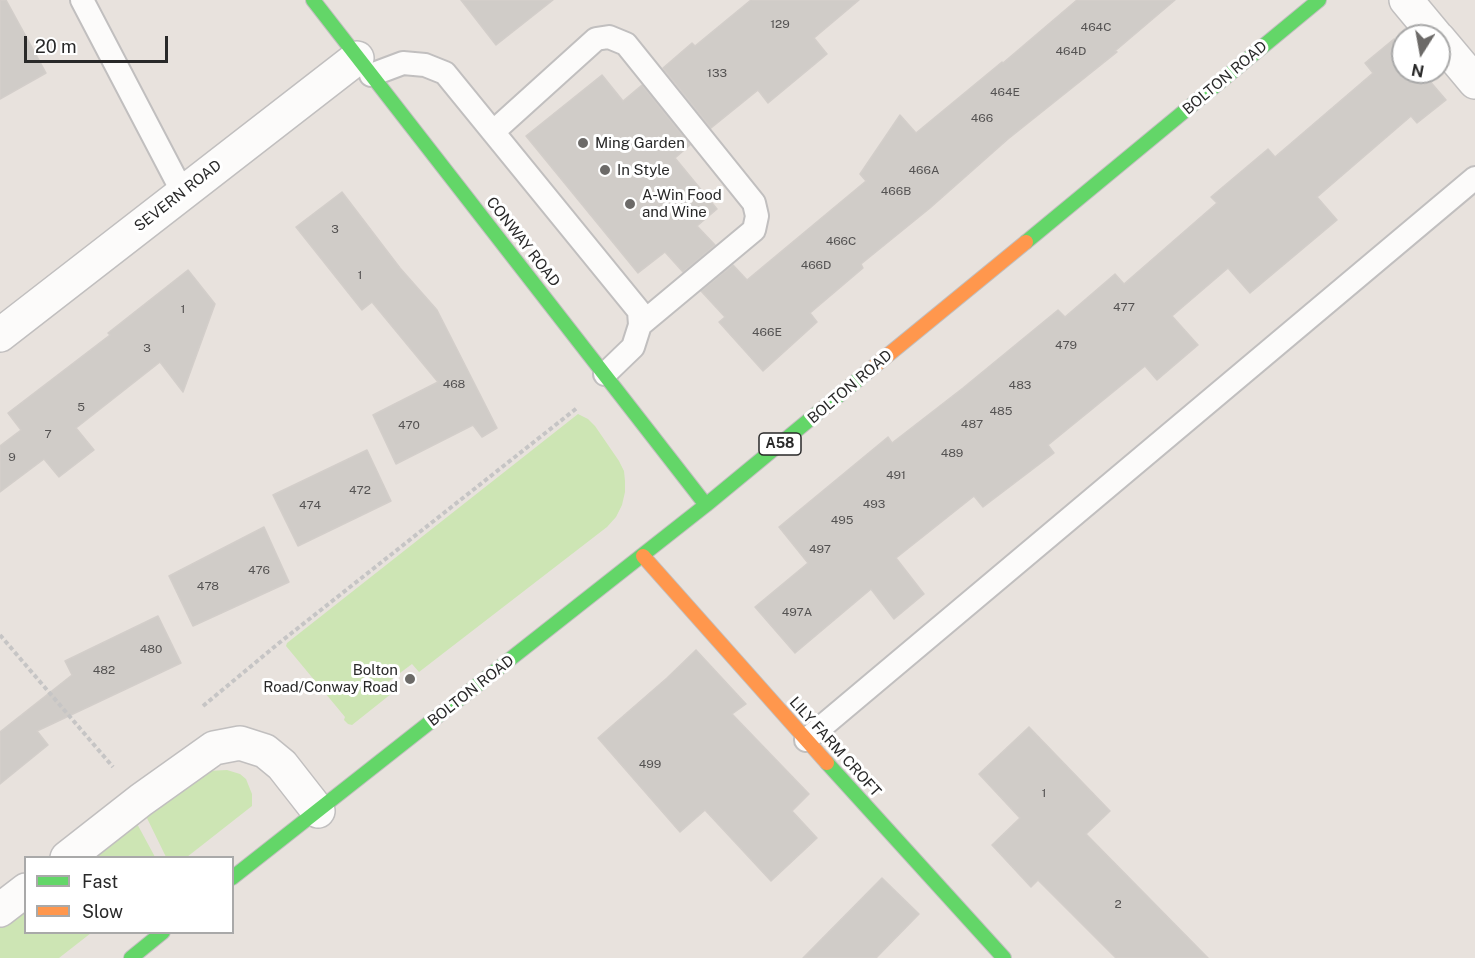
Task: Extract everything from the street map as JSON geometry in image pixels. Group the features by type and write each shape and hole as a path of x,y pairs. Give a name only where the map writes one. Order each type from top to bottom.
{"main road":[{"name":"CONWAY ROAD","path":"313,0 706,505"},
{"name":"BOLTON ROAD","path":"234,876 643,556 1319,0"},
{"name":"LILY FARM CROFT","path":"643,556 1004,958"},
{"path":"131,958 163,934"}],"street":[{"path":"1406,0 1426,24"},
{"path":"1451,53 1475,82"},
{"name":"SEVERN ROAD","path":"0,335 183,193 364,66"},
{"path":"70,856 141,800 214,748 240,743 265,752 282,765 318,811"},
{"path":"0,910 24,892"}],"lane":[{"path":"82,0 183,193"},
{"path":"493,132 596,39 609,37 626,44 754,203 758,216 754,230 640,325"},
{"path":"364,66 403,63 425,65 446,73 639,311 640,325 633,347 608,378"},
{"path":"806,740 1475,178"}],"path":[{"path":"201,707 608,378"},
{"path":"0,635 141,800"}],"green space":[{"path":"578,414 595,426 624,471 625,492 616,517 607,527 419,672 412,664 384,685 391,694 352,725 348,724 344,720 345,717 286,646 287,643"},
{"path":"227,770 240,774 246,779 252,794 252,806 188,856 166,856 145,814 207,771"},
{"path":"135,820 154,856 90,856"},
{"path":"24,907 24,934 90,934 59,958 0,958 0,926"}],"building":[{"path":"0,0 6,0 46,73 0,99"},
{"path":"461,0 553,0 496,45"},
{"path":"751,0 859,0 814,38 827,54 768,103 758,90 711,128 663,68 692,43 695,46"},
{"path":"1077,0 1175,0 1115,51 1117,52 1008,139 930,208 861,264 863,268 810,313 817,322 763,371 719,322 725,317 701,291 733,265 747,280 866,181 860,174 900,115 916,133"},
{"path":"1391,41 1391,84 1432,84 1446,100 1417,123 1411,116 1317,197 1337,220 1250,293 1228,268 1172,316 1198,345 1157,380 1145,366 1048,445 1054,453 983,507 974,496 896,558 924,594 894,619 871,589 795,653 755,607 808,563 779,527 888,437 892,443 1058,310 1065,317 1115,274 1124,284 1217,203 1211,197 1268,149 1275,157 1373,73 1365,63"},
{"path":"602,75 623,101 642,85 690,145 675,158 717,209 697,226 715,245 683,272 665,252 638,273 526,136"},
{"path":"342,192 400,268 437,310 497,428 482,437 473,425 396,464 373,415 438,382 372,302 362,310 296,227"},
{"path":"188,270 215,304 183,392 160,362 76,428 94,450 59,477 44,459 0,492 0,446 21,430 8,413 110,335 108,333"},
{"path":"367,450 391,501 298,546 273,495"},
{"path":"264,527 289,582 193,626 169,576"},
{"path":"158,616 181,663 37,731 48,745 0,784 0,732 72,675 65,661"},
{"path":"696,650 746,704 732,714 809,794 792,811 817,838 771,881 705,810 680,832 598,738"},
{"path":"1029,727 1110,811 1086,834 1208,958 1116,958 1038,880 1031,887 992,845 1020,818 979,774"},
{"path":"882,878 919,914 876,958 803,958"}],"traffic: fast":[{"path":"313,0 706,505"},
{"path":"1026,242 1319,0"},
{"path":"234,876 706,505 866,373"},
{"path":"827,763 1004,958"},
{"path":"131,958 161,934"}],"traffic: slow":[{"path":"866,373 1026,242"},
{"path":"643,556 827,763"}],"place":[{"name":"Ming Garden","path":"583,143"},
{"name":"In Style","path":"605,170"},
{"name":"A-Win Food and Wine","path":"630,204"},
{"name":"Bolton Road/Conway Road","path":"410,679"}]}
